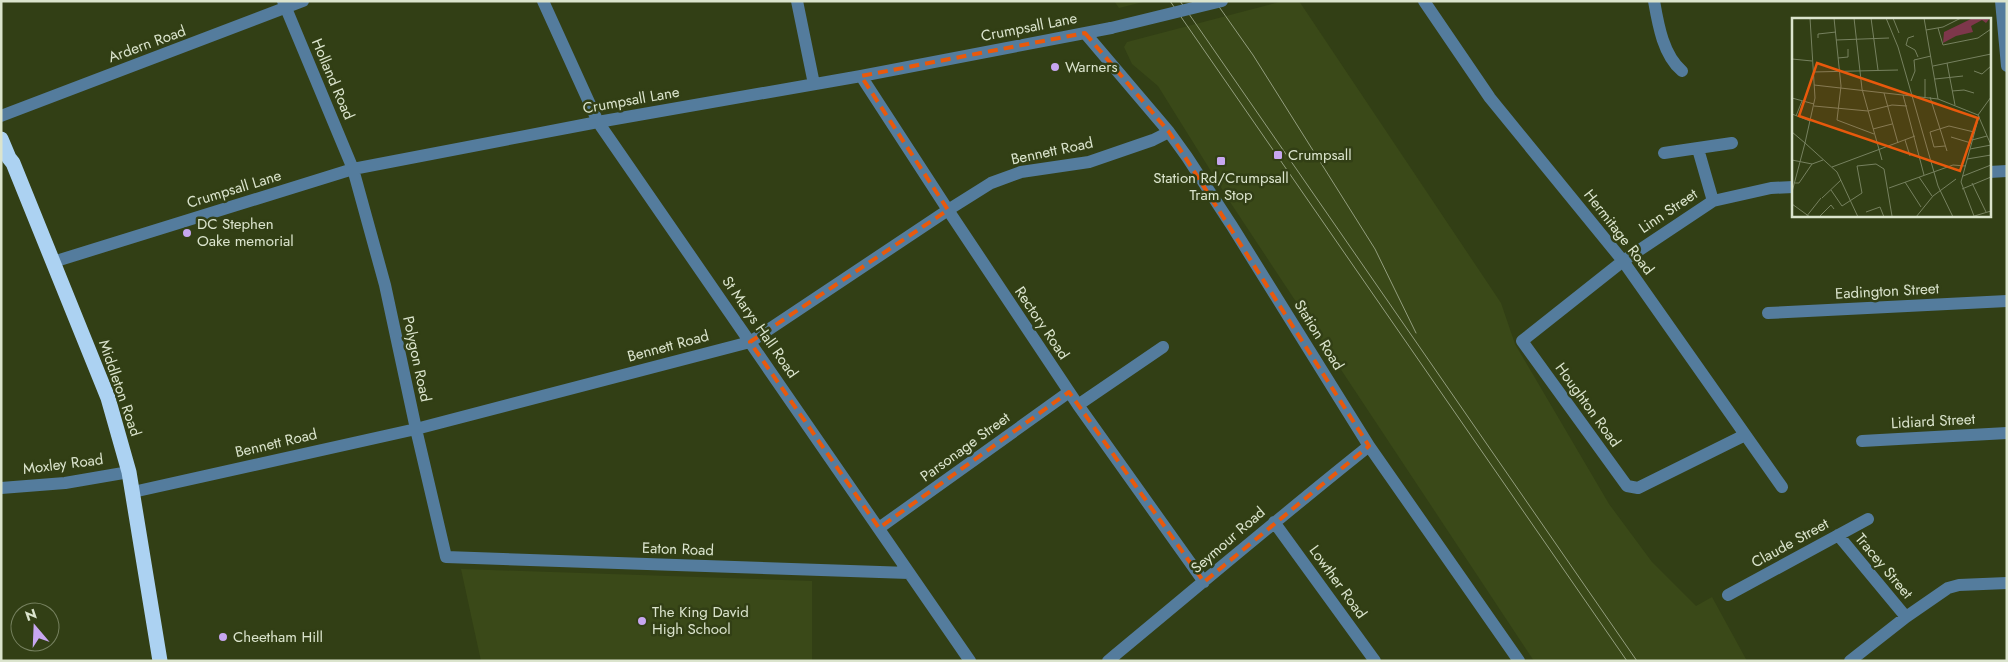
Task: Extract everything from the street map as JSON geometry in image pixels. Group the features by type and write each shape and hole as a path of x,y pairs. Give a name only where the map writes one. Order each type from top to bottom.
{"highway":[{"name":"Middleton Road","path":"1,139 13,163 108,398 130,472 160,661"}],"street":[{"name":"Ardern Road","path":"1,116 284,5 303,1"},
{"name":"St Marys Hall Road","path":"543,1 598,122 970,661"},
{"path":"797,1 814,84"},
{"name":"Crumpsall Lane","path":"53,262 353,170 598,122 861,76 1112,28 1222,1"},
{"name":"Hermitage Road","path":"1424,1 1490,98 1623,261 1782,487"},
{"path":"1654,1 1662,37 1671,60 1682,71"},
{"path":"2001,1 2007,66"},
{"name":"Holland Road","path":"284,5 353,170"},
{"name":"Station Road","path":"1085,33 1169,132 1232,226 1369,446 1519,661"},
{"name":"Rectory Road","path":"861,76 1069,392 1204,582"},
{"name":"Bennett Road","path":"133,492 416,429 750,342 991,183 1021,172 1089,162 1153,140 1169,132"},
{"path":"1664,153 1732,143"},
{"path":"1698,149 1713,201"},
{"name":"Polygon Road","path":"353,170 385,285 446,557"},
{"path":"1990,172 2007,171"},
{"name":"Linn Street","path":"1623,261 1713,201 1771,188 1792,186"},
{"name":"Houghton Road","path":"1623,261 1522,341 1627,486 1638,488 1745,435"},
{"name":"Eadington Street","path":"1768,313 2007,301"},
{"path":"1078,405 1163,347"},
{"name":"Parsonage Street","path":"879,528 1069,392"},
{"name":"Lidiard Street","path":"1862,441 2007,433"},
{"name":"Seymour Road","path":"1108,661 1274,522 1369,446"},
{"name":"Moxley Road","path":"1,488 65,483 130,472"},
{"name":"Claude Street","path":"1728,595 1868,520"},
{"name":"Lowther Road","path":"1274,522 1375,661"},
{"name":"Tracey Street","path":"1838,536 1906,616"},
{"name":"Eaton Road","path":"446,557 909,572"},
{"path":"1850,661 1906,616 1948,588 1959,585 2007,583"}],"highlighted area":[{"path":"1085,33 1169,132 1369,446 1204,582 1069,392 879,528 750,342 948,210 861,76"}],"shaded area":[{"path":"1114,1 1147,1 1119,8"},
{"path":"1283,1 1299,1 1501,303 1515,344 1609,504 1652,562 1696,606 1712,597 1747,661 1534,661 1232,205 1158,86 1132,64 1124,47 1127,42"},
{"name":"The King David High School","path":"461,569 812,581 812,661 481,661"}],"tram line":[{"path":"1170,1 1627,661"},
{"path":"1180,1 1637,661"},
{"path":"1215,1 1253,55 1375,249 1416,333"}],"place":[{"name":"Warners","path":"1055,67"},
{"name":"Crumpsall","path":"1278,155"},
{"name":"Station Rd/Crumpsall Tram Stop","path":"1221,161"},
{"name":"DC Stephen Oake memorial","path":"187,233"},
{"name":"The King David High School","path":"642,621"},
{"name":"Cheetham Hill","path":"223,637"}]}
